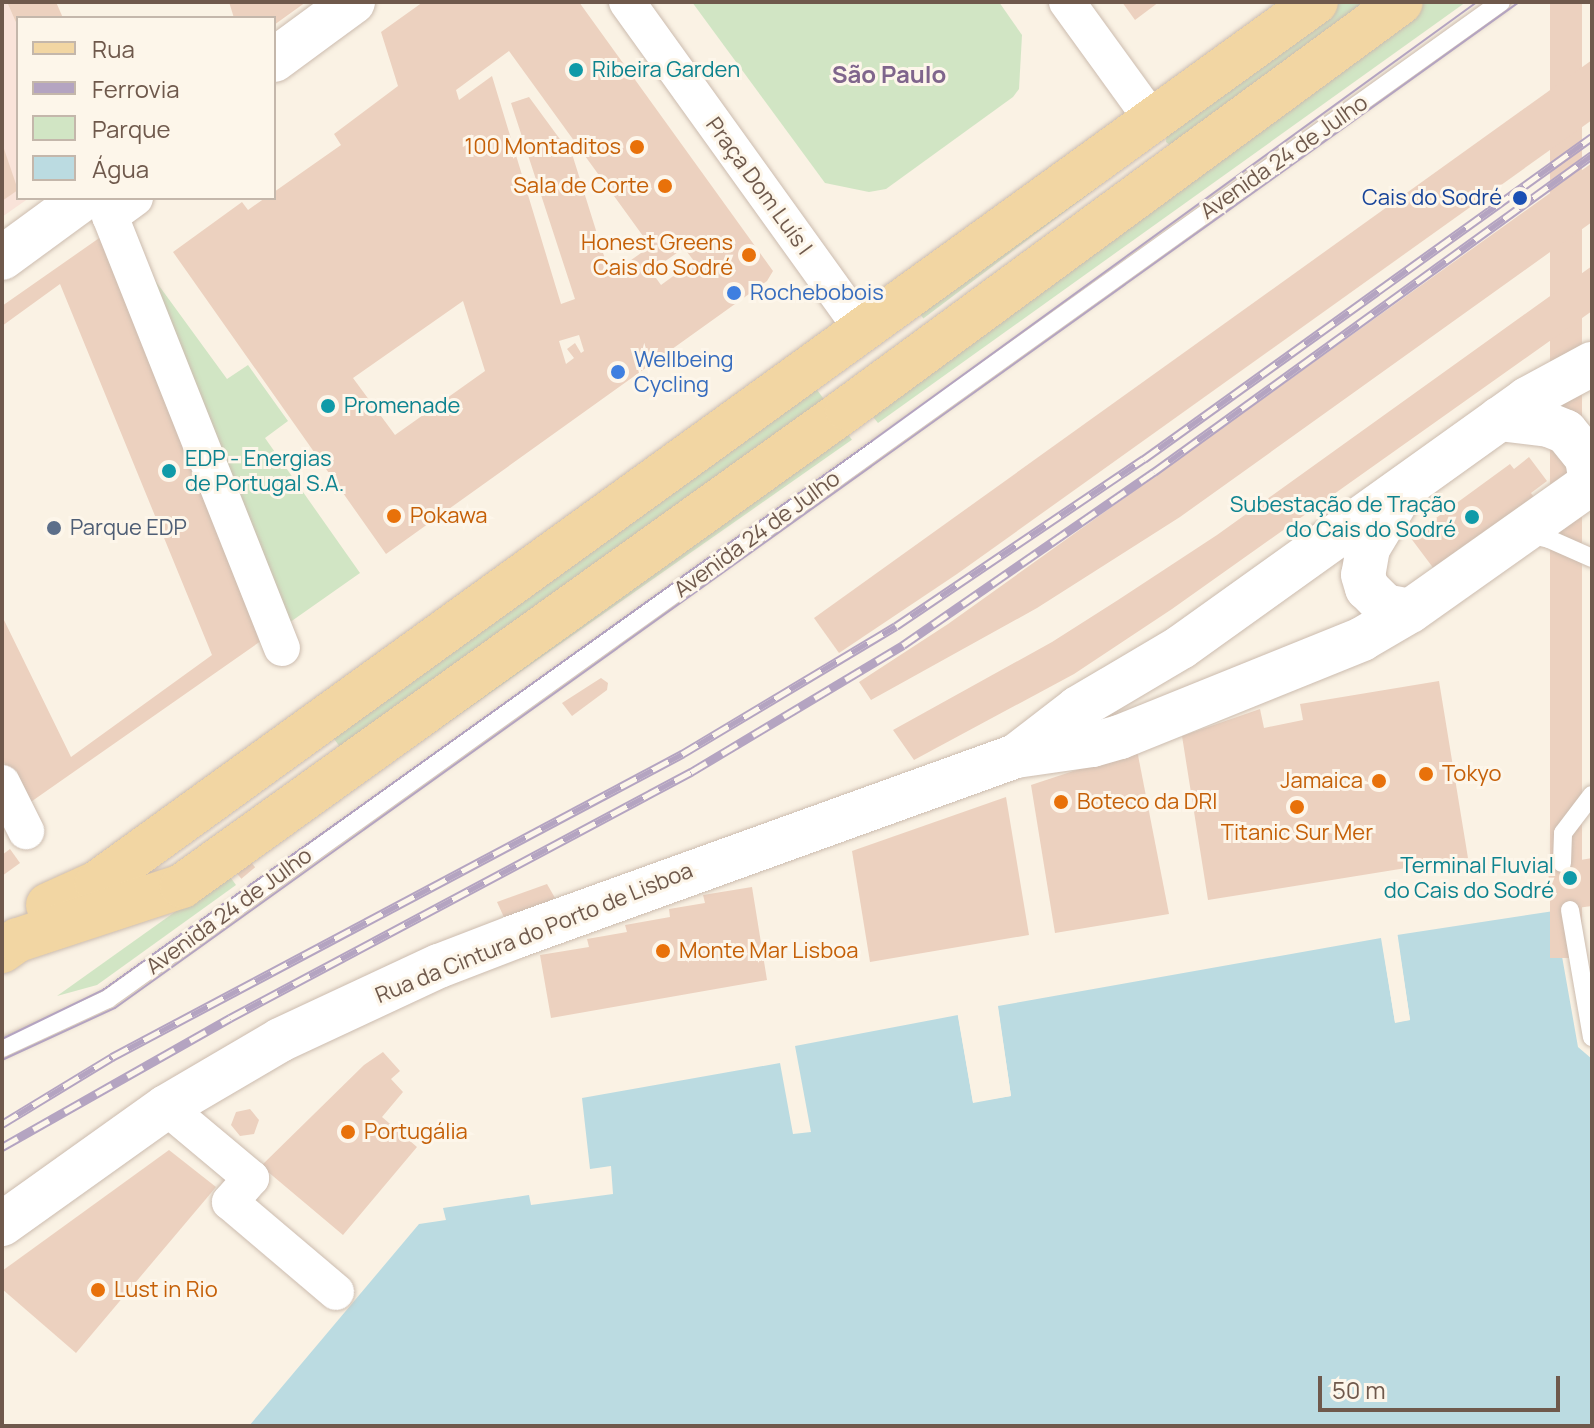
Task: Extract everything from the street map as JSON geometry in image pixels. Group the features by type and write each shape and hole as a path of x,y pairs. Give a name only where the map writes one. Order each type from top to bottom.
{"main road":[{"path":"2,926 97,883 1316,2"},
{"path":"2,951 18,940 182,886 895,374 1401,2"},
{"path":"1051,260 1081,213 1132,173 1151,153 1158,134 1153,121"},
{"path":"863,331 895,374"}],"street":[{"path":"276,59 353,2"},
{"name":"Praça Dom Luís I","path":"627,2 863,331"},
{"path":"1067,2 1153,121"},
{"path":"2,258 81,200"},
{"path":"132,200 110,216 282,648"},
{"name":"Rua da Cintura do Porto de Lisboa","path":"1016,756 1078,708 1181,647 1499,419 1550,385 1592,364"},
{"path":"1499,419 1549,425 1566,432 1587,458 1592,482"},
{"name":"Rua da Cintura do Porto de Lisboa","path":"2,1224 166,1107 280,1040 439,966 791,834 1016,756 1092,745 1120,737 1362,639 1410,611 1592,482"},
{"path":"1407,484 1368,548 1363,575 1367,588 1385,606 1410,611"},
{"path":"2,783 26,831"},
{"path":"166,1107 251,1178 230,1202 336,1292"}],"lane":[{"name":"Avenida 24 de Julho","path":"2,1048 108,999 1501,2"},
{"path":"1592,482 1592,490"},
{"path":"1521,532 1549,539 1592,558"},
{"path":"1562,863 1563,833 1592,795"},
{"path":"1570,910 1592,1037"}],"shaded area":[{"path":"2,2 7,2 16,22 16,200 26,200 2,217"}],"green space":[{"path":"692,2 999,2 1022,35 1019,89 1013,97 886,189 869,192 825,183"},
{"path":"1341,2 1377,2 1171,146 1166,142 1167,130"},
{"path":"1426,2 1466,2 878,423 869,412"},
{"path":"1096,182 1099,186 923,318 920,314"},
{"path":"149,272 227,379 248,365 288,421 265,438 360,573 286,625"},
{"path":"815,387 828,405 346,755 333,737"},
{"path":"845,430 852,440 357,786 350,776"},
{"path":"228,874 236,885 97,985 57,996"}],"water":[{"path":"1554,911 1561,956 1592,951 1592,1426 249,1426 419,1224 446,1220 443,1208 529,1195 531,1205 613,1194 611,1166 590,1169 582,1098 780,1063 793,1134 811,1132 795,1046 958,1015 973,1102 1011,1096 998,1006 1381,938 1395,1022 1410,1020 1397,935"}],"pier":[{"path":"1554,911 1558,911 1564,952 1592,947 1592,1059 1578,1047"},
{"path":"1397,931 1410,1020 1395,1023 1381,934 1385,937 1398,1018 1402,1018 1406,1017 1393,936"},
{"path":"997,1002 1011,1096 973,1103 957,1011 962,1015 976,1098 1007,1093 994,1006"}],"building":[{"path":"7,2 56,2 62,16 16,16 16,22"},
{"path":"229,2 306,2 276,24 276,16 233,16"},
{"path":"423,2 579,2 773,271 767,281 386,554 173,252 242,202 248,210 262,200 276,200 276,191 341,145 334,134 398,86 381,32","holes":["509,51 643,236 633,243 641,253 610,275 573,157 529,97 511,103 575,299 561,304 492,76 459,100 456,90","684,248 694,261 661,285 651,271","463,301 485,371 395,435 353,378","579,335 584,351 581,353 575,343 567,349 574,358 566,364 559,341"]},
{"path":"1122,2 1159,2 1135,20"},
{"path":"1550,2 1582,2 1582,958 1550,958"},
{"path":"1592,60 1592,120 957,574 839,653 814,618"},
{"path":"2,143 16,191 2,201"},
{"path":"1592,163 1592,222 1180,517 1037,608 871,700 859,682 948,624"},
{"name":"EDP - Energias de Portugal S.A.","path":"105,234 268,636 25,806 2,758 2,616 71,757 212,655 60,284 2,326 2,306"},
{"path":"1592,266 1592,311 1172,609 1074,674 914,760 893,730 1052,642 1217,535"},
{"name":"Subestação de Tração do Cais do Sodré","path":"1529,457 1547,481 1531,493 1534,497 1434,569 1410,537 1510,464 1514,469"},
{"path":"601,678 608,683 607,690 572,716 562,703"},
{"path":"1439,681 1468,858 1208,900 1182,736 1260,709 1264,728 1303,720 1300,704"},
{"path":"1137,750 1169,914 1055,933 1031,785"},
{"path":"1006,797 1029,935 870,962 852,851"},
{"path":"10,849 20,863 2,876 2,855"},
{"name":"Terminal Fluvial do Cais do Sodré","path":"1592,858 1592,906 1554,911 1547,866"},
{"path":"250,861 255,867 241,879 236,873"},
{"path":"547,884 555,898 508,926 497,902"},
{"name":"Monte Mar Lisboa","path":"752,887 767,980 551,1018 540,955 589,947 587,939 627,932 625,925 670,917 669,909 705,903 703,895"},
{"name":"Portugália","path":"383,1052 400,1071 391,1079 403,1092 382,1117 417,1147 343,1235 261,1166 364,1065"},
{"path":"250,1109 259,1120 254,1134 240,1136 231,1125 236,1112"},
{"path":"169,1150 216,1187 76,1353 2,1289 2,1271"}],"tram line":[{"path":"2,1039 103,990 872,441 1477,2"},
{"path":"2,1060 115,1008 1519,2"}],"railway":[{"path":"2,1124 112,1057 682,754 896,626 1144,459 1592,137"},
{"path":"2,1147 230,1018 691,772 903,645 1154,472 1592,155"}],"place":[{"name":"Ribeira Garden","path":"576,70"},
{"name":"100 Montaditos","path":"637,147"},
{"name":"Sala de Corte","path":"665,186"},
{"name":"Cais do Sodré","path":"1520,198"},
{"name":"Honest Greens Cais do Sodré","path":"749,255"},
{"name":"Rochebobois","path":"734,293"},
{"name":"Wellbeing Cycling","path":"618,372"},
{"name":"Promenade","path":"328,406"},
{"name":"EDP - Energias de Portugal S.A.","path":"169,471"},
{"name":"Pokawa","path":"394,516"},
{"name":"Subestação de Tração do Cais do Sodré","path":"1472,517"},
{"name":"Parque EDP","path":"54,528"},
{"name":"Tokyo","path":"1426,774"},
{"name":"Jamaica","path":"1379,781"},
{"name":"Boteco da DRI","path":"1061,802"},
{"name":"Titanic Sur Mer","path":"1297,807"},
{"name":"Terminal Fluvial do Cais do Sodré","path":"1570,878"},
{"name":"Monte Mar Lisboa","path":"663,951"},
{"name":"Portugália","path":"348,1132"},
{"name":"Lust in Rio","path":"98,1290"}],"district":[{"name":"São Paulo","path":"889,74"}]}
